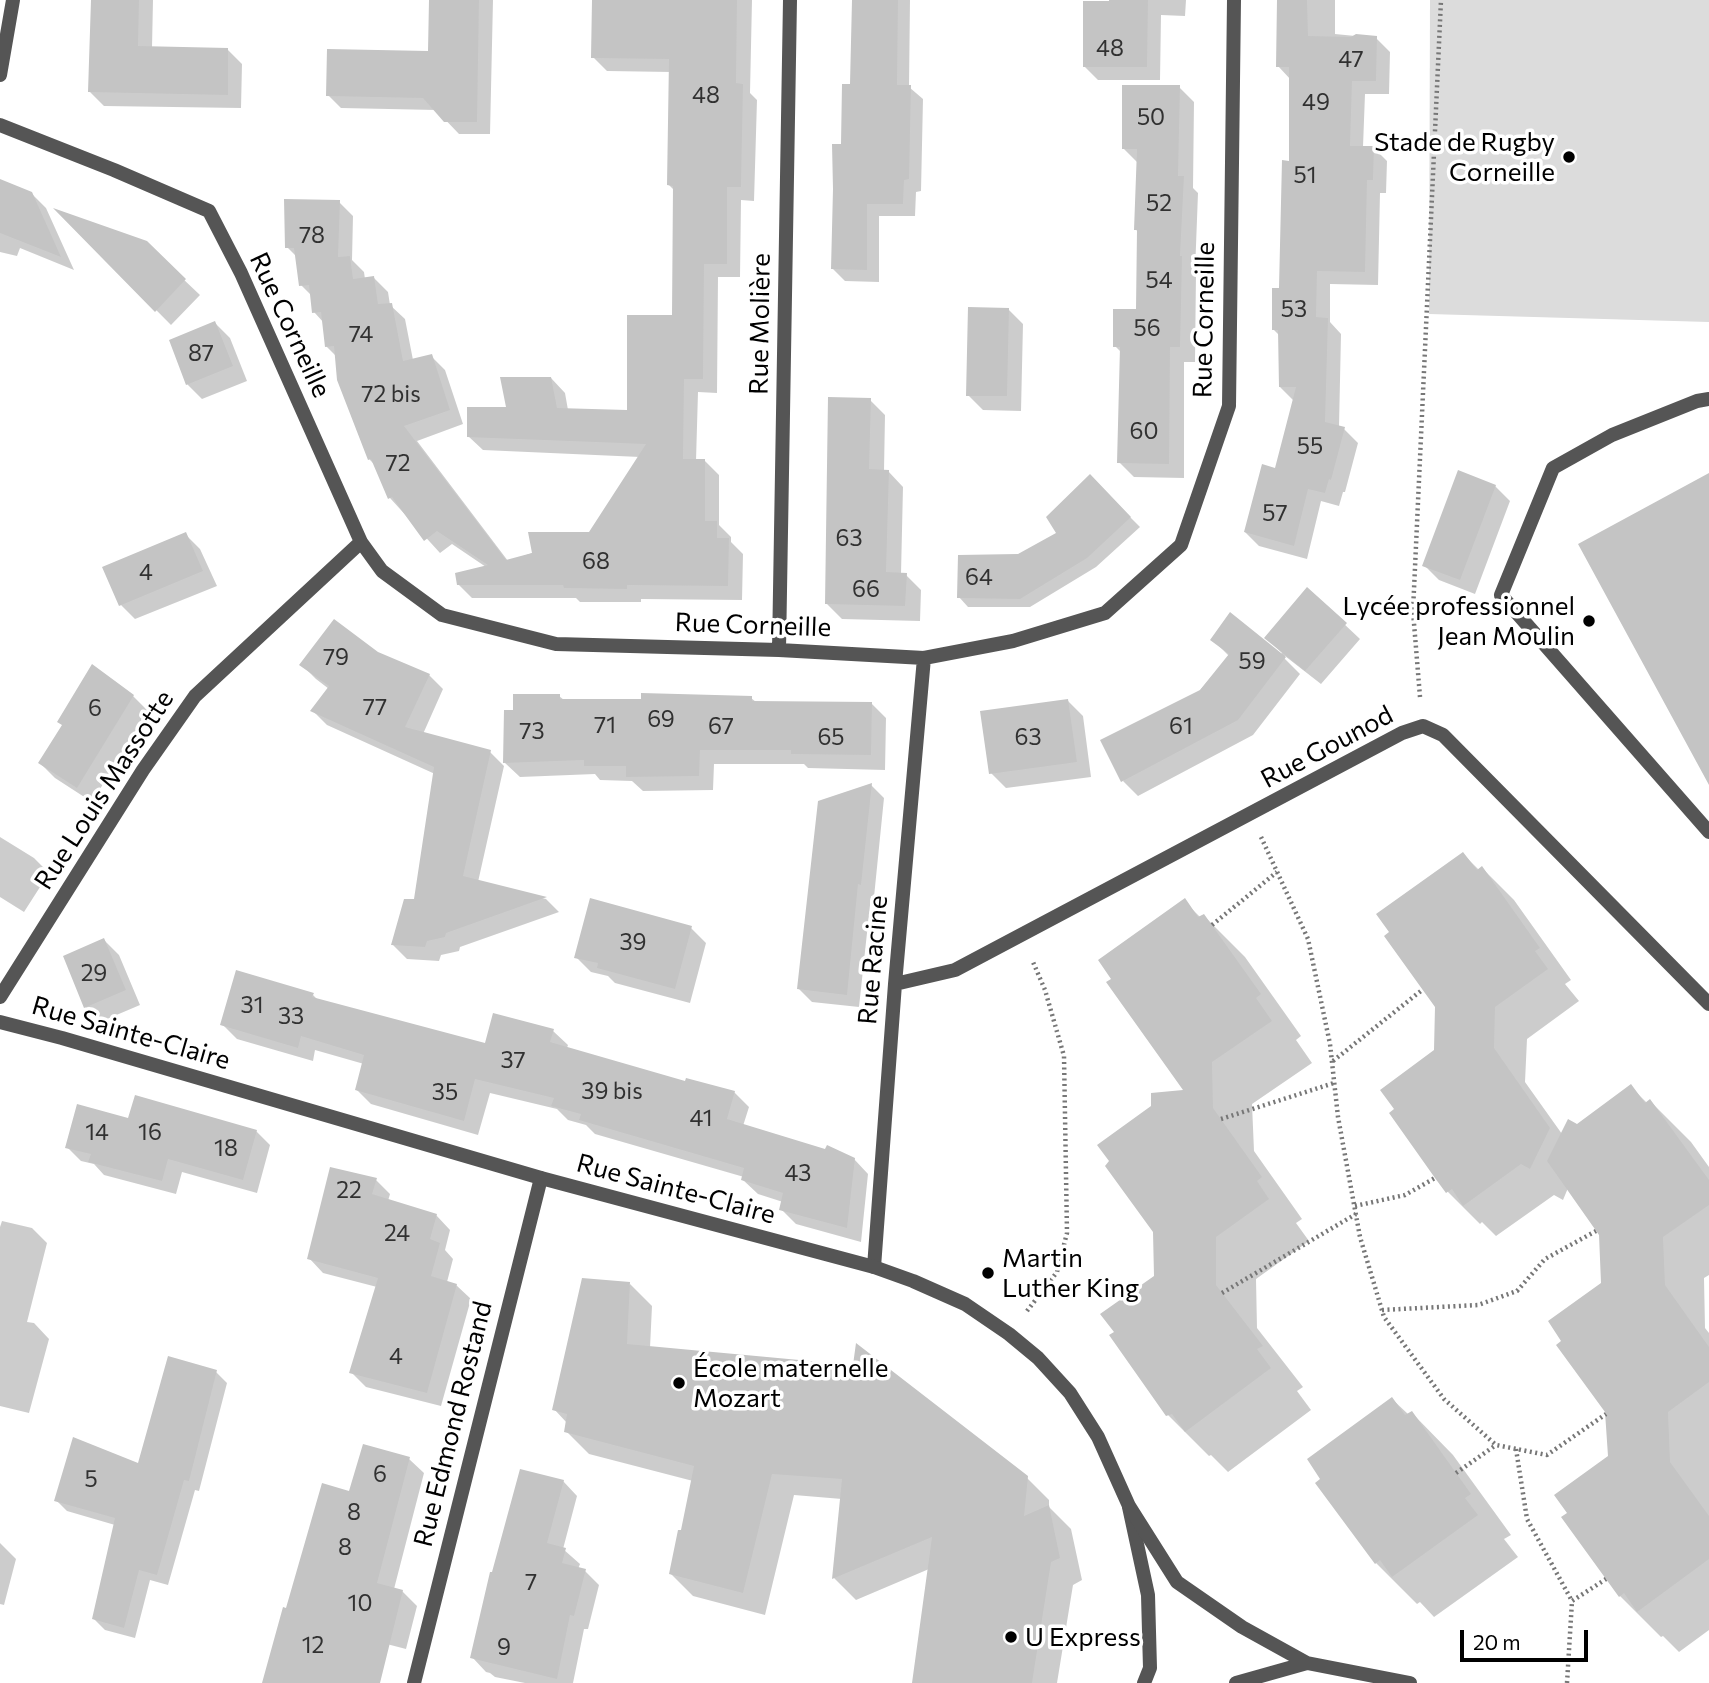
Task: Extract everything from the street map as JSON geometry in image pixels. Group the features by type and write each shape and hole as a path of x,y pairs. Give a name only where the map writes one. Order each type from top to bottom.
{"street":[{"path":"0,75 13,0"},
{"name":"Rue Molière","path":"779,650 790,0"},
{"name":"Rue Corneille","path":"0,125 209,211 241,273 362,542 382,571 442,615 556,644 779,650 924,658 1013,641 1105,613 1181,545 1229,406 1234,0"},
{"path":"1709,399 1697,401 1612,435 1553,468 1501,595 1709,832"},
{"name":"Rue Louis Massotte","path":"0,997 143,769 195,696 362,542"},
{"name":"Rue Racine","path":"874,1267 895,984 924,658"},
{"name":"Rue Gounod","path":"895,984 956,970 1402,733 1423,726 1443,735 1709,1004"},
{"name":"Rue Sainte-Claire","path":"0,1022 541,1178 874,1267 965,1304 1038,1358 1070,1393 1098,1437 1129,1506 1148,1595 1150,1668 1144,1683"},
{"name":"Rue Edmond Rostand","path":"414,1683 541,1178"},
{"path":"1129,1506 1177,1582 1242,1627 1307,1663 1410,1683"},
{"path":"1236,1683 1307,1663"}],"path":[{"path":"1423,726 1413,611 1441,0"},
{"path":"1251,814 1308,939 1330,1044 1338,1117 1360,1237 1384,1317 1444,1399 1496,1445 1547,1455 1606,1414"},
{"path":"1212,925 1277,872"},
{"path":"1009,1334 1057,1272 1067,1233 1064,1056 1045,990 1022,934"},
{"path":"1332,1062 1422,990"},
{"path":"1221,1119 1335,1083"},
{"path":"1355,1206 1405,1195 1435,1178"},
{"path":"1222,1293 1356,1214"},
{"path":"1382,1310 1478,1305 1517,1292 1545,1259 1597,1231"},
{"path":"1457,1473 1496,1445"},
{"path":"1516,1449 1527,1520 1572,1601 1567,1683"},
{"path":"1572,1601 1606,1579"}],"shaded area":[{"name":"Stade de Rugby Corneille","path":"1430,0 1709,0 1709,322 1429,314"}],"building":[{"path":"91,0 139,0 138,46 228,48 228,95 88,92"},
{"path":"429,0 479,0 477,122 444,122 423,98 326,96 327,49 428,51"},
{"path":"592,0 737,0 736,83 743,84 741,187 727,187 727,264 704,264 703,379 684,379 683,459 705,459 705,521 717,521 717,538 729,538 728,586 627,585 627,589 564,588 563,585 457,585 455,573 488,565 437,531 424,541 392,497 388,499 371,459 368,460 337,380 334,346 325,347 321,312 312,313 309,285 299,286 294,248 285,248 284,199 340,200 338,257 350,256 353,279 374,276 378,304 392,303 403,361 432,354 450,410 404,426 506,560 532,553 528,532 589,532 646,444 467,437 467,407 506,407 500,377 551,377 557,408 627,410 627,315 672,315 673,186 667,185 669,59 591,58"},
{"path":"852,0 898,0 897,85 911,85 909,179 904,180 903,204 867,204 867,270 831,269 832,144 841,144 842,84 850,84"},
{"path":"1148,0 1147,67 1083,67 1083,1"},
{"path":"1277,0 1307,0 1308,36 1377,36 1376,81 1352,81 1350,146 1374,146 1373,180 1367,180 1365,272 1317,271 1316,317 1328,318 1325,422 1345,427 1325,493 1308,489 1294,546 1244,532 1262,464 1275,468 1296,387 1279,387 1278,330 1272,330 1272,288 1279,288 1282,160 1289,161 1289,67 1276,67"},
{"path":"1122,85 1180,85 1178,176 1184,176 1180,256 1180,347 1170,347 1169,464 1117,463 1120,347 1113,347 1113,309 1136,309 1137,230 1134,230 1137,149 1122,149"},
{"path":"0,179 32,192 61,257 0,233"},
{"path":"53,208 147,241 186,279 155,312"},
{"path":"968,307 1009,308 1007,396 966,396"},
{"path":"215,321 233,366 186,385 169,340"},
{"path":"828,397 871,398 869,469 889,470 886,572 907,573 905,606 825,604"},
{"path":"1458,470 1496,485 1460,580 1422,566"},
{"path":"1709,473 1709,785 1578,544"},
{"path":"1090,474 1131,517 1087,558 1020,599 957,598 958,555 1018,554 1056,533 1046,517"},
{"path":"186,532 203,571 119,606 102,567"},
{"path":"1307,587 1347,623 1305,671 1264,638"},
{"path":"1230,612 1286,657 1238,720 1121,782 1100,740 1200,690 1229,654 1210,640"},
{"path":"334,619 378,652 430,674 405,727 491,750 463,876 547,897 446,933 445,937 427,941 425,947 391,945 404,899 414,899 434,767 310,711 329,686 299,665"},
{"path":"92,664 134,695 77,788 38,763 62,725 57,722"},
{"path":"641,693 752,696 752,701 872,702 871,755 791,754 791,750 700,750 699,776 626,777 626,766 584,766 584,760 503,763 504,710 513,710 513,694 560,694 560,699 641,699"},
{"path":"1068,699 1077,762 989,774 980,711"},
{"path":"872,783 847,995 797,989 818,801"},
{"path":"1463,852 1477,870 1482,866 1540,948 1535,951 1548,969 1495,1007 1494,1048 1550,1128 1530,1169 1521,1164 1463,1206 1452,1189 1446,1193 1435,1178 1389,1113 1394,1109 1380,1090 1434,1050 1435,1007 1384,936 1389,932 1376,914"},
{"path":"590,898 692,926 675,989 597,968 598,963 574,958"},
{"path":"1185,898 1198,917 1204,914 1261,994 1256,998 1272,1021 1212,1062 1213,1108 1262,1177 1257,1181 1269,1199 1216,1237 1216,1285 1263,1346 1257,1349 1271,1368 1185,1432 1172,1414 1166,1416 1109,1335 1114,1332 1100,1314 1154,1276 1153,1232 1105,1166 1109,1161 1097,1145 1151,1106 1151,1093 1183,1090 1106,982 1111,979 1098,960"},
{"path":"104,938 126,990 84,1008 63,956"},
{"path":"236,970 314,993 312,997 485,1043 493,1013 554,1029 550,1042 685,1081 686,1078 735,1091 727,1119 825,1149 827,1145 855,1158 847,1228 779,1210 783,1193 741,1180 744,1168 579,1120 581,1114 551,1106 554,1098 475,1079 464,1121 355,1090 364,1055 301,1036 298,1048 220,1025"},
{"path":"1631,1084 1645,1103 1650,1099 1709,1180 1709,1205 1663,1237 1665,1285 1709,1347 1709,1382 1668,1412 1670,1462 1709,1516 1709,1559 1637,1612 1624,1593 1619,1597 1561,1517 1567,1513 1554,1495 1608,1456 1605,1412 1556,1345 1561,1341 1548,1321 1601,1283 1599,1235 1547,1161 1568,1119 1577,1124"},
{"path":"135,1095 257,1130 243,1180 168,1159 162,1181 88,1162 91,1154 65,1148 77,1104 128,1118"},
{"path":"330,1167 377,1178 372,1194 437,1214 430,1239 440,1243 431,1276 457,1284 427,1393 349,1373 378,1278 307,1259"},
{"path":"582,1278 630,1282 627,1344 853,1365 856,1343 1028,1476 1024,1516 1049,1505 1060,1558 1051,1562 1032,1683 912,1683 932,1537 832,1579 842,1479 772,1474 743,1593 669,1574 694,1466 564,1432 567,1414 552,1410"},
{"path":"168,1356 217,1370 189,1481 184,1480 157,1575 139,1570 124,1628 92,1619 115,1518 54,1501 73,1437 138,1463"},
{"path":"1392,1397 1405,1415 1412,1411 1471,1494 1465,1498 1478,1515 1392,1577 1380,1560 1375,1564 1315,1483 1320,1479 1307,1459"},
{"path":"363,1444 410,1457 377,1583 403,1590 380,1683 262,1683 322,1483 349,1491"},
{"path":"520,1469 564,1480 547,1543 566,1548 562,1563 586,1569 574,1616 570,1615 557,1679 470,1658 490,1572"}],"place":[{"name":"Stade de Rugby Corneille","path":"1569,157"},
{"name":"Lycée professionnel Jean Moulin","path":"1589,621"},
{"name":"Martin Luther King","path":"988,1273"},
{"name":"École maternelle Mozart","path":"679,1383"},
{"name":"U Express","path":"1011,1637"}]}
